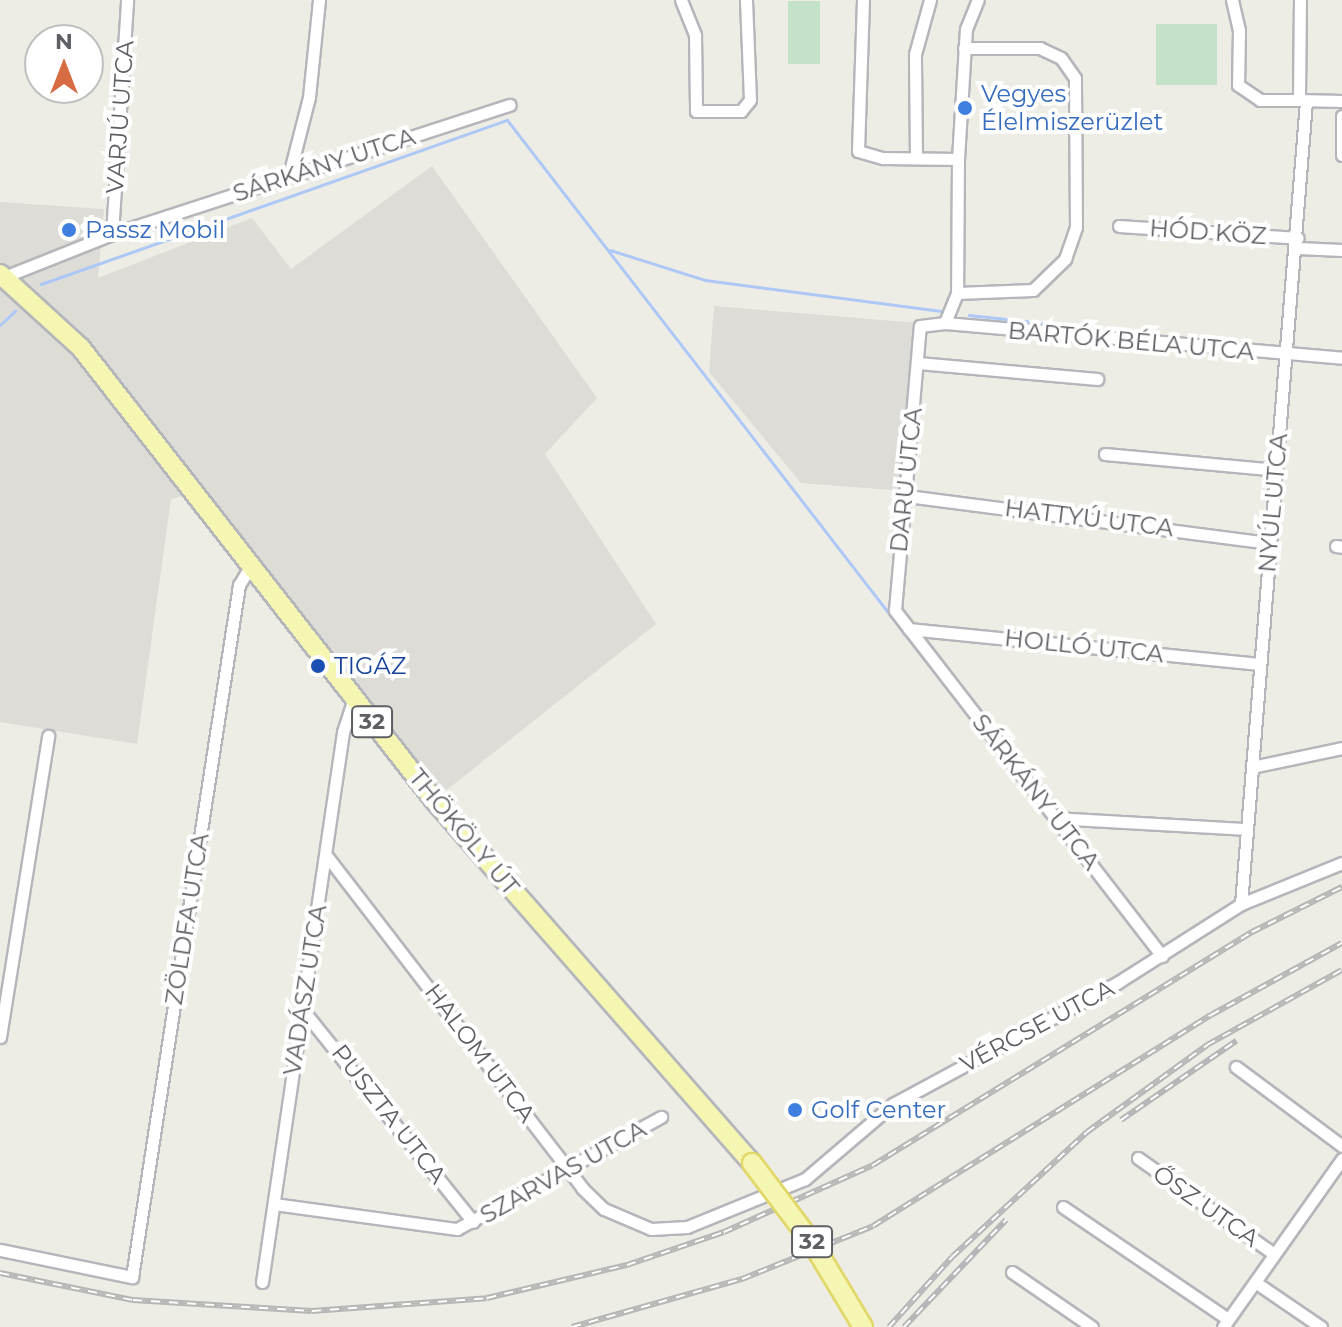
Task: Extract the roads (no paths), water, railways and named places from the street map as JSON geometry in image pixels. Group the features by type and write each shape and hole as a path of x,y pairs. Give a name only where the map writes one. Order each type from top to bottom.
{"main road":[{"name":"THÖKÖLY ÚT","path":"2,276 81,348 354,699 510,888 752,1163 813,1244 863,1327"}],"street":[{"name":"VARJÚ UTCA","path":"112,234 127,0"},
{"path":"289,175 309,97 319,0"},
{"path":"681,0 695,35 696,111 741,111 750,100 746,0"},
{"path":"863,0 858,151 883,158 958,159"},
{"path":"916,157 915,54 930,0"},
{"path":"945,323 957,293 958,159 964,48 978,0"},
{"path":"1232,0 1239,30 1238,85 1260,100 1342,101"},
{"name":"NYÚL UTCA","path":"1241,904 1259,664 1298,243 1302,100 1300,0"},
{"path":"957,293 1033,290 1065,259 1076,227 1075,78 1061,58 1040,48 964,48"},
{"name":"SÁRKÁNY UTCA","path":"2,276 112,234 510,105"},
{"path":"1342,116 1342,155"},
{"name":"HÓD KÖZ","path":"1119,226 1342,250"},
{"name":"BARTÓK BÉLA UTCA","path":"920,326 945,323 1342,358"},
{"name":"DARU UTCA","path":"909,629 895,610 894,596 907,496 920,326"},
{"path":"918,363 1097,379"},
{"path":"1105,454 1276,470"},
{"name":"HATTYÚ UTCA","path":"907,496 1270,543"},
{"name":"ZÖLDFA UTCA","path":"0,1250 132,1277 239,585 251,565"},
{"name":"SÁRKÁNY UTCA","path":"909,629 1162,956"},
{"name":"HOLLÓ UTCA","path":"909,629 1259,664"},
{"name":"VADÁSZ UTCA","path":"262,1282 343,732 354,699"},
{"path":"0,1037 48,736"},
{"path":"1252,767 1342,748"},
{"path":"1055,818 1247,829"},
{"name":"HALOM UTCA","path":"326,855 568,1168 604,1209 651,1229"},
{"name":"VÉRCSE UTCA","path":"651,1229 687,1227 805,1179 893,1104 1162,956 1241,904 1342,863"},
{"name":"PUSZTA UTCA","path":"302,1009 473,1222"},
{"path":"1236,1067 1342,1146"},
{"name":"SZARVAS UTCA","path":"274,1204 457,1229 661,1117"},
{"name":"ŐSZ UTCA","path":"1138,1158 1274,1254"},
{"path":"1063,1207 1226,1323 1342,1159"},
{"path":"1012,1272 1092,1327"},
{"path":"1255,1282 1321,1327"}],"waterway":[{"path":"41,284 507,120 928,664"},
{"path":"610,250 705,280 947,312"},
{"path":"0,325 15,311"},
{"path":"969,315 1068,326"}],"railway":[{"path":"0,1273 133,1300 312,1311 487,1298 627,1265 724,1232 873,1165 1252,932 1342,887"},
{"path":"572,1327 742,1279 873,1226 1211,1015 1342,943"},
{"path":"889,1327 952,1257 1087,1132 1207,1045 1342,970"},
{"path":"1121,1120 1236,1041"},
{"path":"904,1327 1006,1220"}],"place":[{"name":"Vegyes Élelmiszerüzlet","path":"965,108"},
{"name":"Passz Mobil","path":"69,230"},
{"name":"TIGÁZ","path":"318,666"},
{"name":"Golf Center","path":"795,1110"}]}
